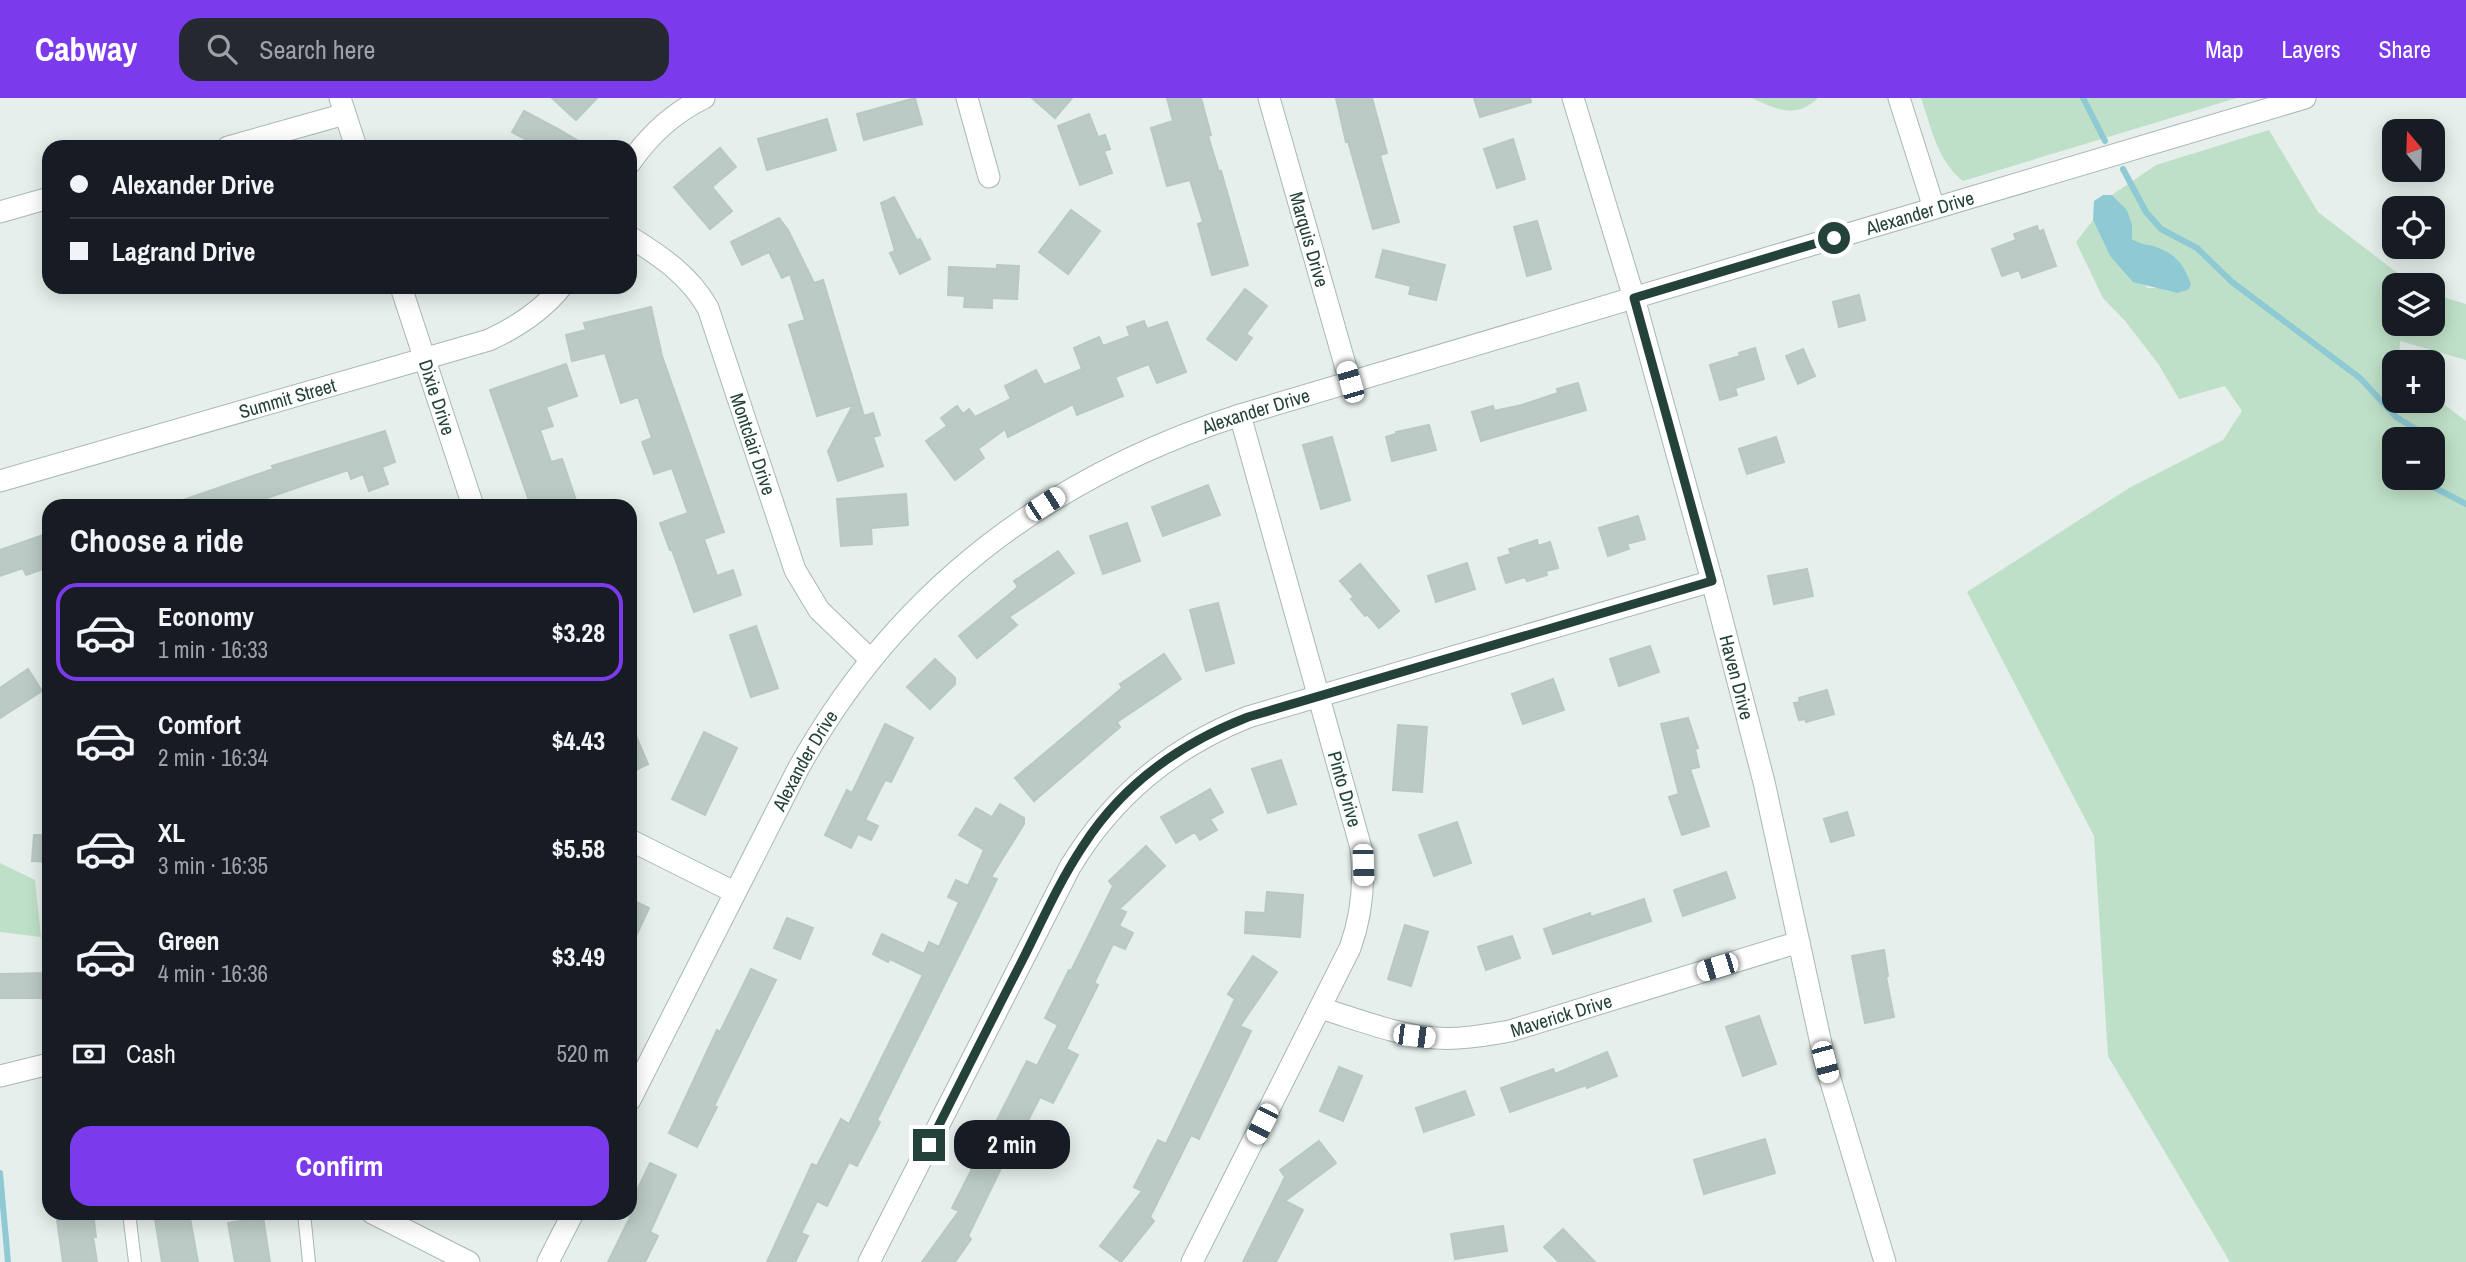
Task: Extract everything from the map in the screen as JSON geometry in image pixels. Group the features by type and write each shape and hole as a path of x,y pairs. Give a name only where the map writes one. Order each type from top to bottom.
{"street":[{"path":"637,152 663,124 704,98"},
{"path":"967,98 989,177"},
{"name":"Marquis Drive","path":"1269,98 1350,382"},
{"name":"Haven Drive","path":"1573,98 1634,298 1712,581 1764,782 1825,1062 1885,1262"},
{"path":"1899,98 1934,208"},
{"name":"Alexander Drive","path":"637,1086 734,892 817,736 871,660 904,622 984,548 1045,504 1083,481 1138,453 1240,415 2292,100"},
{"path":"248,140 343,106 354,140"},
{"path":"0,212 42,200"},
{"name":"Montclair Drive","path":"637,242 680,271 694,285 708,308 795,570 824,616 871,660"},
{"name":"Dixie Drive","path":"403,294 471,499"},
{"name":"Summit Street","path":"0,481 489,340 508,331 541,308 554,294"},
{"name":"Pinto Drive","path":"1192,1262 1356,933 1364,883 1361,848 1240,415"},
{"path":"869,1262 1070,867 1099,823 1125,794 1155,768 1199,739 1248,717 1712,581"},
{"path":"637,844 734,892"},
{"name":"Maverick Drive","path":"1320,1008 1414,1036 1437,1039 1474,1037 1510,1031 1799,942"},
{"path":"0,1076 42,1066"},
{"path":"386,1220 469,1262"},
{"path":"548,1262 569,1220"}],"lane":[{"path":"129,1220 135,1262"},
{"path":"305,1220 309,1262"}],"green space":[{"path":"1752,98 1818,98 1802,109 1786,110"},
{"path":"1921,98 2237,98 1963,181 1941,154"},
{"path":"2269,130 2318,212 2397,273 2382,273 2382,336 2445,336 2445,298 2466,304 2466,360 2445,354 2445,350 2431,350 2400,341 2400,350 2382,350 2382,413 2445,413 2445,405 2466,421 2466,1262 2230,1262 2108,1056 2094,836 1967,592 2129,488 2223,440 2242,411 2225,386 2179,399 2159,365 2126,322 2103,298 2076,242 2093,220 2110,256 2148,288 2160,288 2170,292 2150,245 2139,244 2132,239 2128,215 2112,195 2156,165"},
{"path":"0,863 35,880 41,937 0,932"}],"water":[{"path":"2103,195 2112,195 2127,210 2132,225 2132,239 2167,252 2178,260 2189,278 2191,285 2188,290 2177,293 2133,282 2110,256 2093,220 2094,201"}],"building":[{"path":"552,98 597,98 576,120"},
{"path":"915,98 922,124 864,140 857,114"},
{"path":"1032,98 1072,98 1055,118"},
{"path":"1167,98 1201,98 1211,135 1208,136 1248,265 1212,275 1198,224 1203,222 1190,180 1167,186 1151,128 1173,121"},
{"path":"1336,98 1372,98 1387,153 1380,155 1399,222 1373,229 1348,141 1346,142"},
{"path":"1474,98 1530,98 1531,102 1480,117"},
{"path":"524,111 577,140 527,140 512,132"},
{"path":"1089,114 1098,137 1105,135 1110,149 1104,151 1112,173 1080,185 1058,126"},
{"path":"827,119 836,150 767,170 758,139"},
{"path":"1513,139 1525,179 1497,188 1484,149"},
{"path":"720,148 736,167 712,187 732,211 710,229 674,187"},
{"path":"894,197 917,241 920,239 930,259 900,274 890,253 895,251 881,203"},
{"path":"1071,210 1100,231 1068,274 1039,252"},
{"path":"779,218 788,230 814,283 823,280 864,416 873,413 880,435 873,437 883,466 838,481 828,451 853,405 817,416 789,325 805,320 790,274 782,278 769,252 742,265 731,242"},
{"path":"1537,221 1551,269 1527,276 1514,227"},
{"path":"2037,226 2039,232 2043,230 2056,266 2022,278 2019,270 2002,276 1992,249 2016,240 2014,234"},
{"path":"1383,250 1445,265 1436,300 1409,294 1411,286 1376,277"},
{"path":"997,265 1019,266 1017,299 992,298 992,308 964,307 965,296 948,295 949,267 997,269"},
{"path":"1245,289 1267,306 1246,334 1252,338 1236,360 1207,339"},
{"path":"1859,295 1865,320 1839,327 1833,302"},
{"path":"651,307 662,356 724,532 704,539 717,576 733,570 741,595 694,612 660,523 688,513 672,468 654,474 642,442 652,438 638,397 621,403 605,353 572,361 566,335 586,330 584,323"},
{"path":"1144,321 1147,329 1167,322 1186,372 1157,383 1149,364 1115,377 1123,396 1077,415 1073,404 1008,437 1005,429 978,449 984,458 955,480 926,441 947,426 941,418 957,406 963,414 969,409 975,417 1011,399 1005,386 1036,370 1044,385 1082,369 1074,348 1099,337 1103,346 1130,336 1127,327"},
{"path":"1755,348 1764,379 1735,388 1737,395 1720,400 1710,365 1740,356 1739,353"},
{"path":"1803,349 1815,376 1798,384 1786,356"},
{"path":"566,364 577,396 546,407 553,426 540,430 551,462 562,459 576,499 529,499 490,390"},
{"path":"1578,383 1586,410 1481,441 1472,412 1493,406 1494,411 1522,405"},
{"path":"1429,425 1436,450 1392,461 1386,437 1396,432"},
{"path":"385,431 395,462 382,467 388,484 369,491 363,474 351,479 348,470 267,499 186,499 273,469 272,466"},
{"path":"1332,437 1350,500 1321,509 1303,445"},
{"path":"1776,437 1784,462 1747,474 1739,449"},
{"path":"1208,485 1220,515 1163,536 1152,507"},
{"path":"906,494 908,525 871,528 872,544 841,546 837,499"},
{"path":"1638,516 1645,539 1627,544 1629,549 1608,556 1599,528"},
{"path":"1127,523 1140,561 1103,574 1090,536"},
{"path":"42,535 42,569 26,575 23,568 0,576 0,550"},
{"path":"1537,540 1538,546 1550,542 1558,568 1546,571 1547,575 1527,581 1525,577 1506,583 1498,558 1511,554 1509,549"},
{"path":"1058,551 1074,573 1009,617 1017,625 977,658 959,636 1018,587 1014,581"},
{"path":"1467,563 1475,589 1436,602 1428,576"},
{"path":"1360,564 1399,611 1379,628 1367,614 1365,616 1340,581"},
{"path":"1807,569 1813,596 1774,604 1768,576"},
{"path":"1218,603 1234,663 1206,671 1190,610"},
{"path":"756,626 778,688 751,697 730,635"},
{"path":"1650,646 1659,672 1619,686 1610,659"},
{"path":"1164,654 1181,679 1117,722 1120,727 1034,801 1015,778 1122,688 1120,684"},
{"path":"935,659 955,678 955,684 930,709 907,687"},
{"path":"28,669 42,691 0,718 0,688"},
{"path":"1553,679 1564,710 1523,724 1512,694"},
{"path":"1827,690 1834,714 1806,722 1805,719 1799,720 1794,703 1800,702 1799,698"},
{"path":"1688,718 1698,748 1695,749 1699,767 1690,769 1709,826 1682,835 1669,797 1679,794 1661,724"},
{"path":"885,724 913,738 891,782 885,780 865,820 878,826 871,840 858,834 851,848 825,835 847,790 852,793"},
{"path":"1398,725 1427,727 1422,792 1393,790"},
{"path":"704,732 737,748 705,815 672,799"},
{"path":"637,738 648,764 637,770"},
{"path":"1281,760 1296,804 1268,813 1252,769"},
{"path":"1210,789 1223,812 1210,819 1217,830 1200,840 1195,832 1176,843 1161,817"},
{"path":"1000,804 1024,818 1024,824 991,877 997,879 877,1120 880,1122 857,1166 849,1162 827,1206 817,1201 801,1233 808,1236 795,1262 767,1262 812,1164 817,1166 841,1119 849,1124 923,975 873,954 882,934 924,954 929,942 939,947 959,902 948,897 956,880 968,886 984,850 959,835 976,808 992,817"},
{"path":"1847,812 1854,835 1831,842 1824,819"},
{"path":"1457,822 1471,863 1434,876 1419,835"},
{"path":"34,835 42,835 42,862 32,861"},
{"path":"1146,846 1165,866 1119,909 1126,912 1119,926 1133,933 1125,949 1113,944 1094,983 1098,985 1066,1049 1078,1055 1053,1103 1040,1097 1010,1156 1008,1154 968,1236 971,1239 955,1262 922,1262 959,1211 952,1208 1027,1061 1037,1066 1058,1025 1045,1018 1113,886 1109,881"},
{"path":"1726,872 1735,898 1683,916 1674,890"},
{"path":"1267,892 1303,895 1300,937 1245,933 1246,912 1265,913"},
{"path":"1644,899 1651,921 1553,954 1544,929 1590,913 1591,917"},
{"path":"637,902 649,908 637,934"},
{"path":"787,918 813,928 800,959 774,948"},
{"path":"1405,925 1428,932 1411,986 1388,979"},
{"path":"1512,936 1520,958 1486,970 1478,947"},
{"path":"1884,950 1894,1017 1865,1023 1852,956"},
{"path":"1253,956 1277,972 1240,1026 1251,1031 1199,1139 1191,1135 1150,1217 1154,1221 1121,1262 1100,1246 1142,1191 1134,1187 1158,1140 1166,1144 1235,999 1228,994"},
{"path":"751,969 776,980 714,1106 717,1107 697,1147 669,1133 717,1030 720,1032"},
{"path":"42,973 42,998 0,998 0,974"},
{"path":"1759,1016 1776,1064 1743,1076 1726,1027"},
{"path":"1607,1052 1617,1076 1510,1112 1501,1088 1553,1069 1555,1074"},
{"path":"1339,1067 1362,1076 1343,1121 1320,1111"},
{"path":"1465,1091 1474,1115 1424,1132 1416,1108"},
{"path":"1765,1139 1775,1173 1704,1194 1694,1160"},
{"path":"1319,1141 1336,1163 1285,1201 1303,1210 1276,1262 1243,1262 1285,1177 1280,1170"},
{"path":"650,1163 676,1175 650,1232 658,1236 645,1262 608,1262 629,1220 637,1220 637,1190"},
{"path":"57,1220 94,1220 96,1237 93,1237 97,1262 63,1262"},
{"path":"155,1220 190,1220 198,1262 162,1262"},
{"path":"263,1220 270,1262 235,1262 228,1223"},
{"path":"1503,1226 1507,1251 1455,1259 1451,1234"},
{"path":"1563,1229 1595,1262 1559,1262 1544,1247"}],"waterway":[{"path":"2083,98 2105,141"},
{"path":"2123,169 2146,212 2161,229 2197,248 2232,282 2360,378 2396,417 2412,427"},
{"path":"2439,490 2466,504"},
{"path":"0,1173 8,1262"}],"route":[{"path":"929,1145 1083,845 1099,823 1135,785 1177,752 1248,717 1712,581 1634,298 1834,238"}]}
